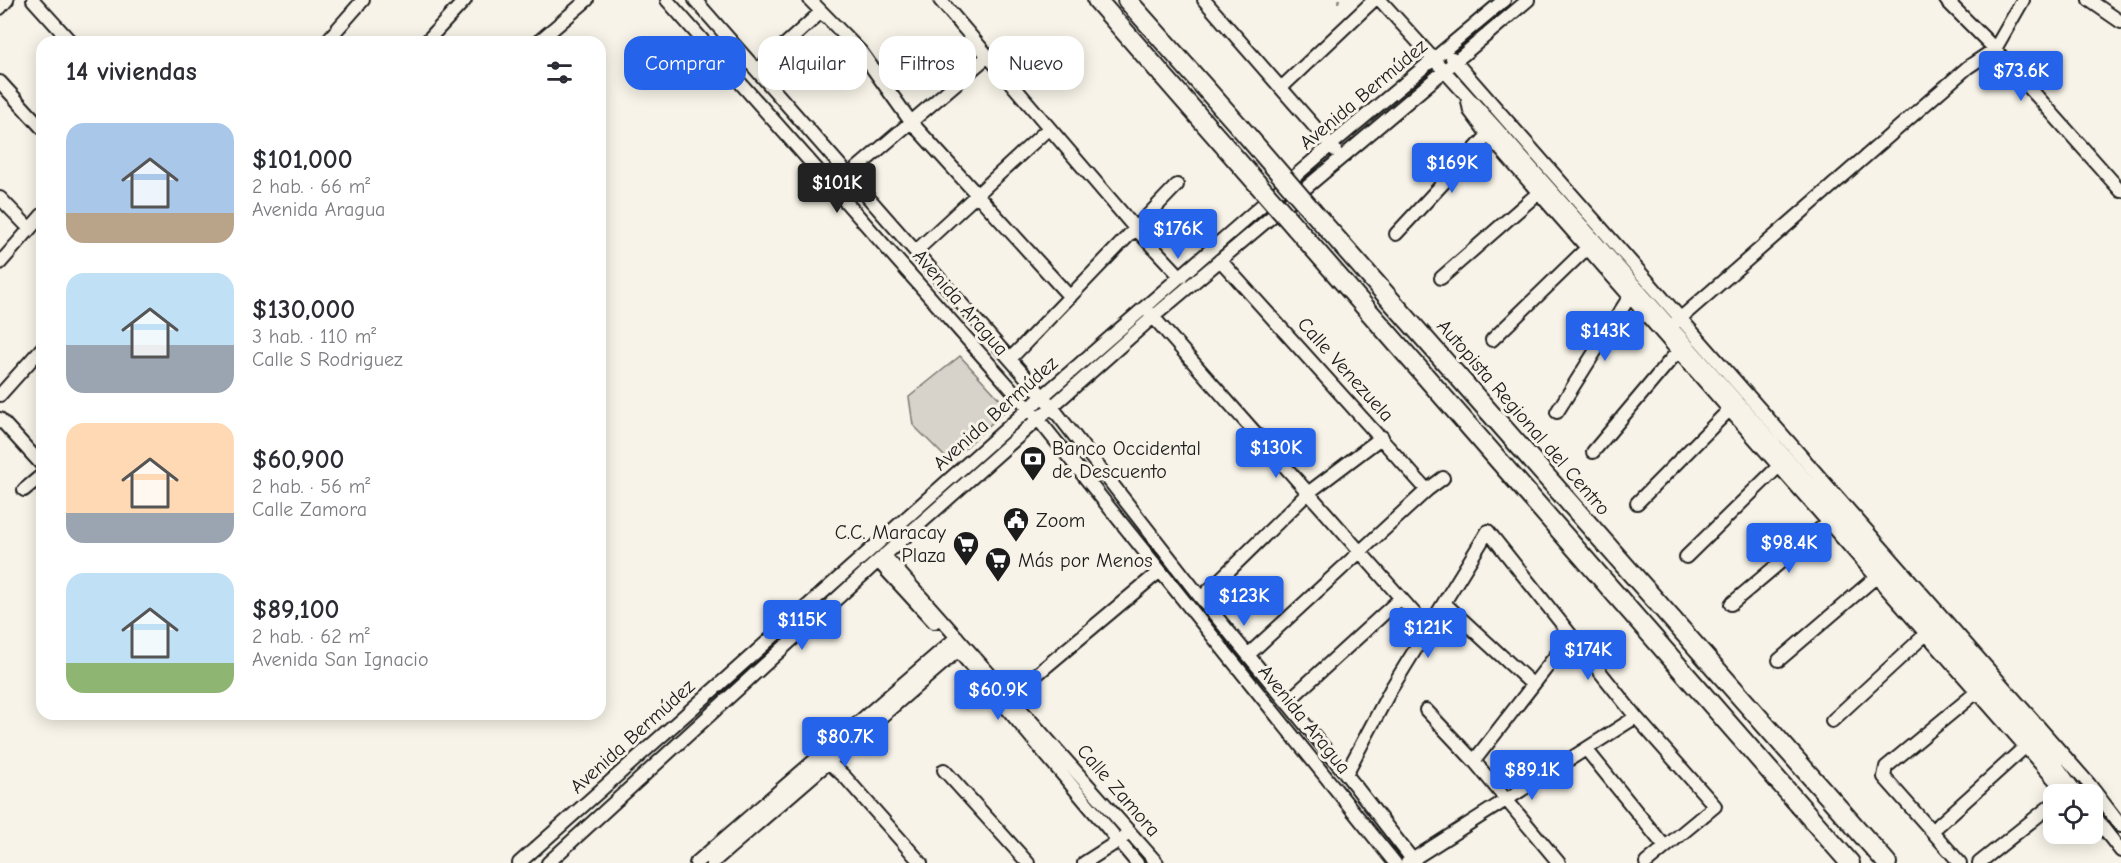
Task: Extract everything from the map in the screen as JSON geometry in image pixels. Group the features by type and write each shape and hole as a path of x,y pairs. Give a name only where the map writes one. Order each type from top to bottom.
{"highway":[{"path":"1097,0 1850,863"},
{"name":"Autopista Regional del Centro","path":"1127,0 1887,863"}],"street":[{"path":"0,8 7,0"},
{"path":"33,0 66,36"},
{"path":"336,36 363,0"},
{"path":"432,36 465,0"},
{"path":"545,36 587,0"},
{"name":"Avenida Aragua","path":"667,0 1038,418 1395,863"},
{"name":"Avenida Aragua","path":"695,0 1052,407 1201,598 1346,774 1412,862"},
{"path":"810,0 861,52 887,92 911,122 1070,297"},
{"path":"940,0 1134,227 1181,277"},
{"path":"1204,0 1342,158"},
{"path":"1281,88 1374,0"},
{"path":"1380,0 1467,95 1630,296 1672,326"},
{"name":"Avenida Bermúdez","path":"548,863 881,558 1052,407 1149,312 1181,277 1330,145 1446,51 1504,0"},
{"name":"Avenida Bermúdez","path":"519,863 1042,396 1220,260 1446,72 1528,0"},
{"path":"1946,0 1995,49 2121,191"},
{"path":"1672,326 1968,67 1995,49 2023,0"},
{"path":"2089,0 2121,22"},
{"path":"757,70 821,12"},
{"path":"1446,51 1686,342 2089,784"},
{"path":"849,175 987,57"},
{"path":"0,82 36,121"},
{"path":"1467,95 1470,111 1488,135 1543,189 1672,326"},
{"path":"916,251 1049,128"},
{"path":"1396,234 1488,135"},
{"path":"1011,358 1134,227 1177,185"},
{"path":"1441,279 1543,189"},
{"path":"0,198 30,229"},
{"path":"0,263 36,222"},
{"path":"1492,340 1588,247"},
{"name":"Calle Venezuela","path":"1220,260 1382,437 1427,490"},
{"path":"1557,412 1630,296"},
{"path":"1149,312 1429,630"},
{"path":"1686,342 1730,409 1782,462 2055,763 2066,784"},
{"path":"1593,452 1686,342"},
{"path":"1686,342 1828,522 2062,784"},
{"path":"0,395 36,355"},
{"path":"1637,503 1730,409"},
{"path":"0,419 36,458"},
{"path":"1201,598 1308,493 1382,437"},
{"path":"1686,556 1782,462"},
{"path":"1248,655 1359,551 1443,478"},
{"path":"24,490 36,480"},
{"path":"1731,604 1828,522"},
{"path":"1346,774 1391,689 1488,531 1636,717 1715,806 1646,863"},
{"name":"Calle Zamora","path":"881,558 1006,699 1157,863"},
{"path":"1006,699 1160,571"},
{"path":"1779,660 1876,577"},
{"path":"1287,702 1401,598"},
{"path":"1444,603 1533,685"},
{"path":"1832,721 1926,634"},
{"path":"1474,761 1571,636"},
{"path":"712,863 825,759 958,643"},
{"path":"737,669 747,681"},
{"path":"1960,863 1884,777 1884,772 1886,766 1978,692"},
{"name":"Calle Zamora","path":"1006,699 1137,863"},
{"path":"1426,710 1474,761 1560,863"},
{"path":"1412,862 1636,717"},
{"path":"1932,831 2026,746"},
{"path":"1586,749 1665,847"},
{"path":"696,863 825,759"},
{"path":"825,759 845,777 921,863"},
{"path":"944,770 1028,863"},
{"path":"2103,802 2121,826"},
{"path":"1979,863 2043,812"},
{"path":"2103,828 2121,851"},
{"path":"1084,863 1130,833"}],"shaded area":[{"path":"960,356 1008,408 950,462 913,425 909,397"}],"place":[{"name":"Banco Occidental de Descuento","path":"1033,482"},
{"name":"Zoom","path":"1016,543"},
{"name":"C.C. Maracay Plaza","path":"966,567"},
{"name":"Más por Menos","path":"998,583"}]}
